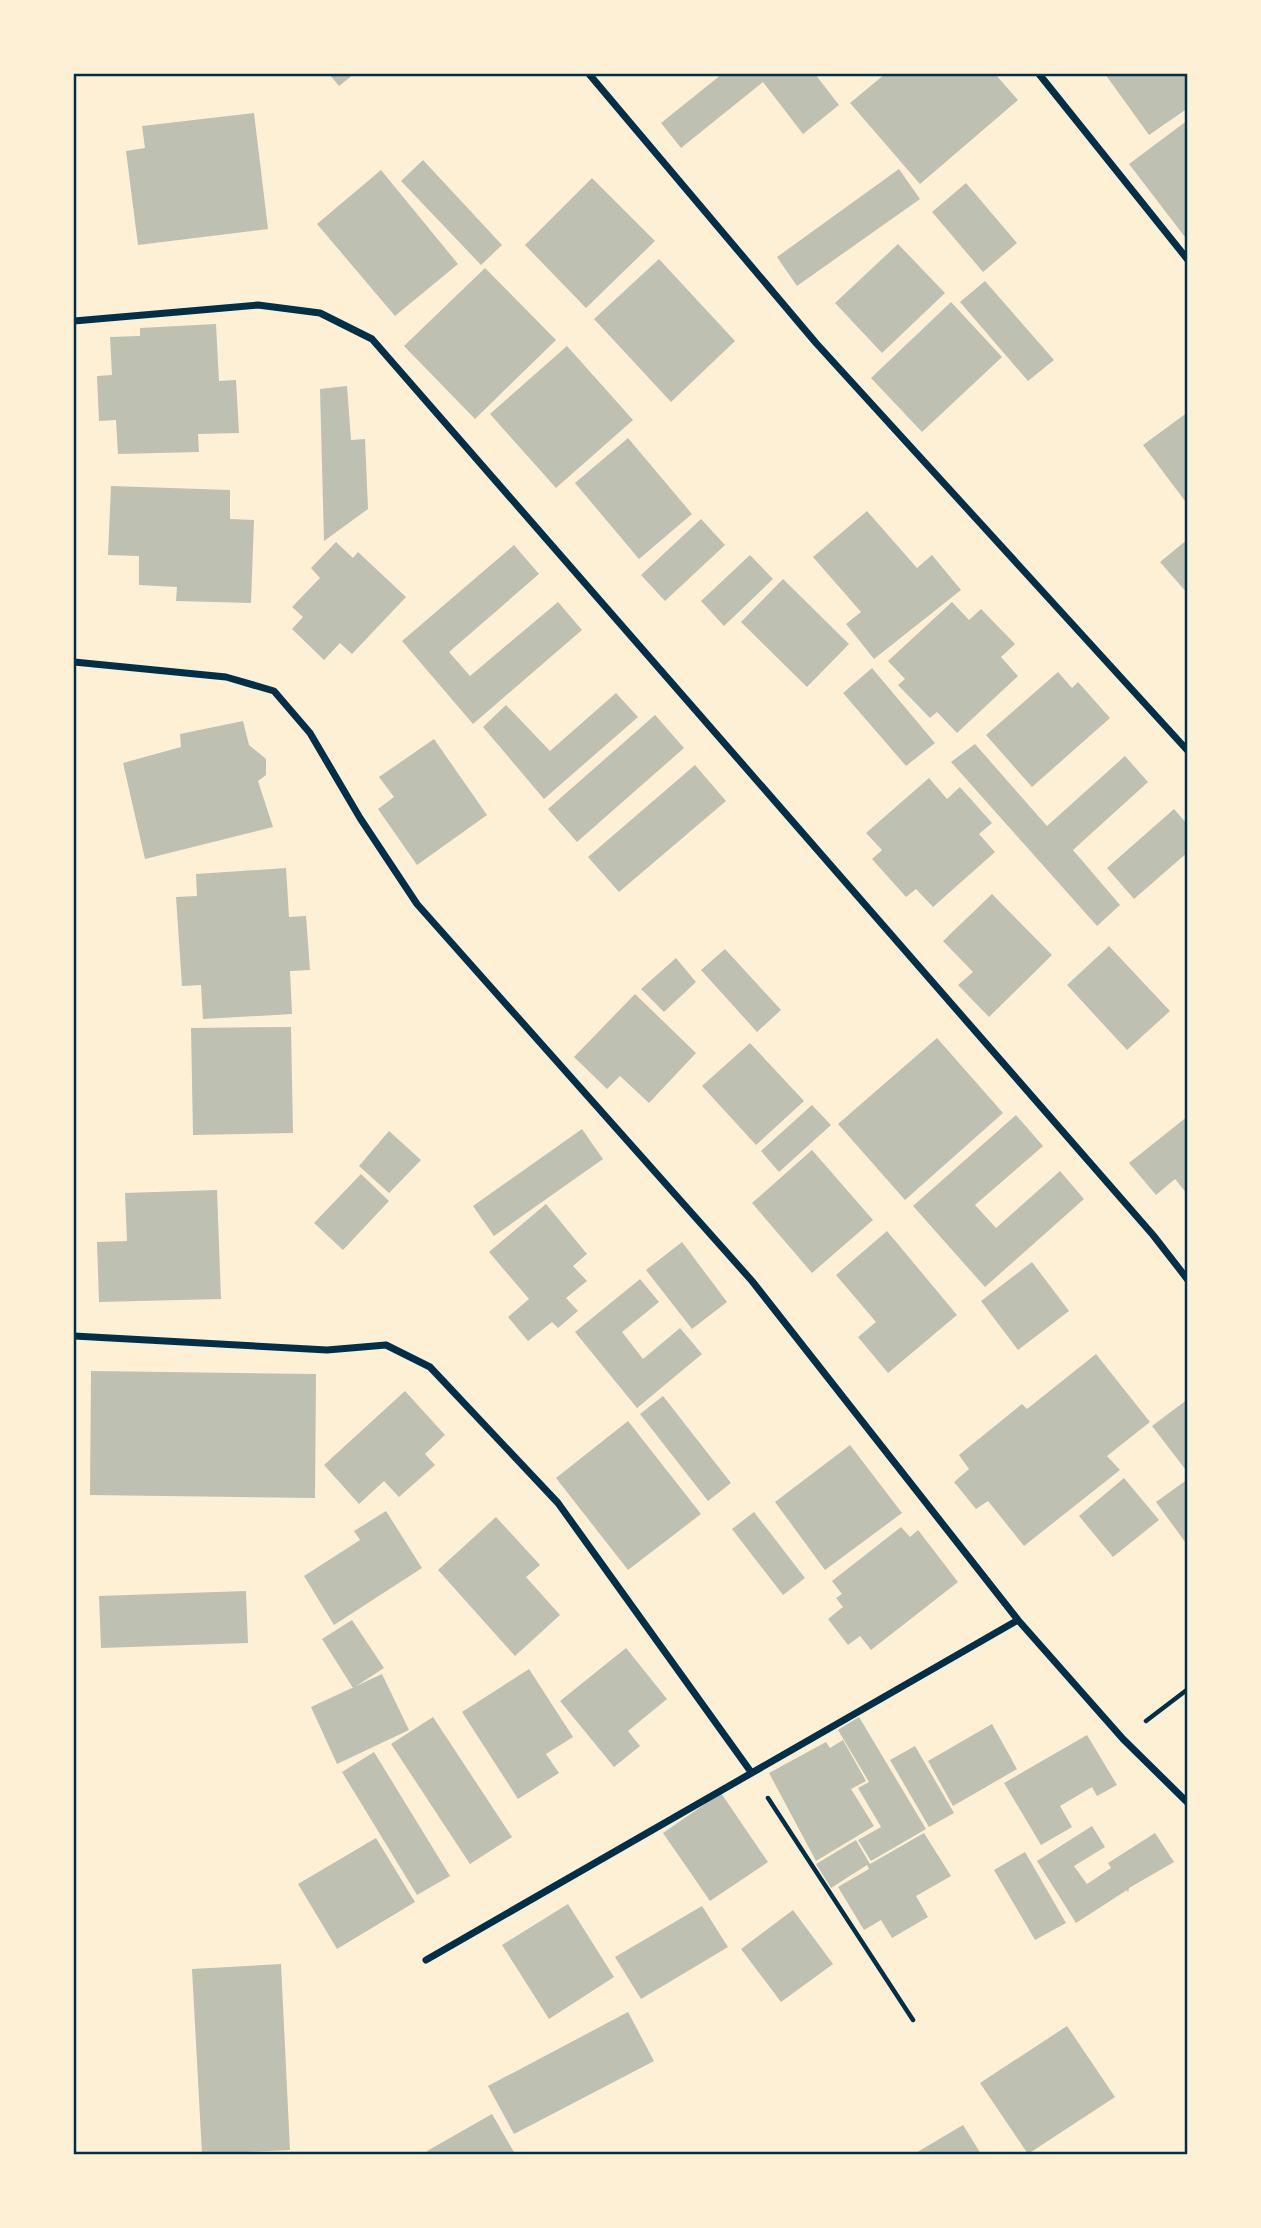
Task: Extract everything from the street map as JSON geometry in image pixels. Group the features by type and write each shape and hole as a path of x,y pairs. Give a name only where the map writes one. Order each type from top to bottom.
{"street":[{"path":"589,74 816,343 1188,751"},
{"path":"1039,74 1188,260"},
{"path":"74,321 258,304 320,313 372,339 1153,1235 1188,1280"},
{"path":"74,662 226,677 274,691 310,733 359,818 417,904 752,1281 1018,1620 1123,1739 1188,1803"},
{"path":"74,1336 327,1350 386,1345 430,1367 558,1503 751,1772"},
{"path":"426,1960 1018,1620"}],"path":[{"path":"1123,1739 1188,1689"},
{"path":"751,1772 913,2020"}],"building":[{"path":"329,74 354,74 339,86"},
{"path":"722,74 815,74 839,105 803,134 763,82 681,148 661,123"},
{"path":"885,74 995,74 1018,100 920,184 850,103"},
{"path":"1105,74 1188,74 1188,108 1149,135"},
{"path":"254,113 268,229 138,245 126,151 145,148 142,126"},
{"path":"1188,120 1188,241 1129,164"},
{"path":"423,160 502,245 481,265 401,181"},
{"path":"899,169 920,199 797,286 777,257"},
{"path":"381,170 458,264 395,316 317,224"},
{"path":"592,178 655,241 586,308 525,245"},
{"path":"966,183 1017,243 983,272 932,212"},
{"path":"898,244 945,293 882,353 835,303"},
{"path":"659,259 735,341 671,402 594,319"},
{"path":"485,268 556,340 475,419 404,346"},
{"path":"985,281 1054,360 1028,381 960,302"},
{"path":"951,302 1002,357 922,432 871,378"},
{"path":"216,324 219,381 236,380 239,433 198,434 199,452 118,454 116,420 99,421 97,376 112,375 110,337 140,336 140,328"},
{"path":"567,346 633,420 556,488 490,414"},
{"path":"347,386 351,440 365,439 368,509 324,541 320,389"},
{"path":"1188,412 1188,505 1143,445"},
{"path":"628,438 692,514 639,559 575,483"},
{"path":"111,486 230,490 230,519 254,520 251,603 176,601 177,587 139,585 139,556 108,555"},
{"path":"867,511 917,568 932,555 961,590 874,659 846,624 861,612 813,557"},
{"path":"701,519 725,545 665,601 641,575"},
{"path":"1188,539 1188,594 1160,562"},
{"path":"336,542 353,558 358,552 406,597 352,654 340,643 324,660 292,629 303,617 292,607 320,578 311,568"},
{"path":"514,545 539,574 449,652 470,676 558,602 582,630 473,724 402,641"},
{"path":"750,555 773,579 724,626 701,601"},
{"path":"783,579 849,644 807,687 741,622"},
{"path":"952,602 969,620 981,609 1015,644 1001,657 1018,676 957,733 937,712 930,718 898,685 905,679 888,661"},
{"path":"872,668 935,743 906,766 843,693"},
{"path":"1058,672 1072,688 1078,682 1110,718 1032,787 986,735"},
{"path":"616,693 638,717 544,799 483,727 506,705 550,751"},
{"path":"655,715 684,748 577,842 548,809"},
{"path":"243,721 249,745 266,759 266,775 258,781 273,827 145,859 123,763 181,747 180,734"},
{"path":"434,739 487,815 417,865 378,809 394,797 379,777"},
{"path":"975,744 1047,826 1125,756 1148,782 1073,850 1120,905 1097,926 951,762"},
{"path":"695,765 726,801 619,892 588,857"},
{"path":"929,778 947,799 960,787 992,823 979,834 995,852 933,907 916,889 906,897 872,859 882,850 866,833"},
{"path":"1174,809 1188,825 1188,852 1134,899 1107,868"},
{"path":"286,868 289,917 306,916 310,970 290,971 292,1014 203,1019 201,985 182,986 176,897 197,896 196,874"},
{"path":"992,894 1052,955 989,1017 958,985 973,972 943,941"},
{"path":"1109,946 1170,1011 1127,1050 1067,985"},
{"path":"725,949 781,1010 757,1032 701,970"},
{"path":"676,958 696,982 664,1012 641,989"},
{"path":"635,994 696,1053 649,1103 620,1076 607,1089 574,1057"},
{"path":"291,1027 293,1133 193,1135 191,1028"},
{"path":"937,1038 1003,1113 905,1200 838,1124"},
{"path":"750,1043 804,1101 756,1145 702,1086"},
{"path":"812,1105 831,1125 779,1172 761,1151"},
{"path":"1016,1115 1043,1146 975,1205 996,1228 1060,1171 1084,1199 985,1287 913,1206"},
{"path":"1188,1116 1188,1195 1175,1179 1156,1195 1129,1163"},
{"path":"582,1129 603,1159 494,1236 473,1206"},
{"path":"389,1131 421,1160 389,1193 359,1166"},
{"path":"812,1150 873,1220 812,1273 752,1203"},
{"path":"361,1174 389,1201 343,1250 314,1223"},
{"path":"217,1190 221,1299 99,1302 97,1242 127,1241 125,1193"},
{"path":"546,1204 587,1254 573,1266 587,1281 566,1298 578,1311 558,1328 552,1322 528,1341 508,1317 529,1299 489,1252"},
{"path":"887,1231 957,1315 888,1373 858,1337 876,1322 836,1275"},
{"path":"682,1242 727,1302 692,1329 646,1270"},
{"path":"1032,1262 1069,1311 1018,1350 981,1301"},
{"path":"640,1279 659,1302 622,1332 643,1359 680,1328 702,1354 637,1408 575,1332"},
{"path":"1096,1354 1150,1422 1107,1456 1120,1470 1024,1546 988,1501 976,1509 954,1482 969,1469 959,1455 1022,1404 1027,1409"},
{"path":"91,1371 316,1374 315,1498 90,1495"},
{"path":"405,1391 445,1435 425,1454 435,1465 399,1497 384,1481 359,1504 324,1465"},
{"path":"663,1396 731,1483 708,1501 640,1414"},
{"path":"1188,1399 1188,1467 1185,1469 1152,1426"},
{"path":"628,1421 701,1514 628,1570 556,1478"},
{"path":"850,1445 902,1513 825,1570 775,1502"},
{"path":"1124,1478 1159,1520 1113,1557 1079,1516"},
{"path":"1188,1479 1188,1546 1156,1502"},
{"path":"386,1511 422,1568 334,1625 304,1576 360,1540 354,1531"},
{"path":"754,1512 805,1578 783,1595 732,1529"},
{"path":"496,1517 540,1565 526,1577 560,1615 515,1656 438,1570"},
{"path":"901,1527 910,1537 918,1530 958,1582 871,1650 860,1636 848,1645 828,1619 843,1607 836,1598 842,1594 832,1581"},
{"path":"246,1591 248,1643 101,1648 99,1596"},
{"path":"352,1620 384,1668 353,1688 322,1639"},
{"path":"626,1648 667,1699 628,1731 640,1746 614,1767 560,1701"},
{"path":"529,1669 573,1737 546,1754 559,1773 518,1799 462,1712"},
{"path":"382,1674 409,1730 337,1764 311,1707"},
{"path":"433,1717 512,1837 470,1864 391,1744"},
{"path":"859,1717 926,1829 871,1861 858,1840 881,1827 858,1788 869,1782 838,1730"},
{"path":"992,1724 1017,1769 953,1806 928,1761"},
{"path":"1087,1735 1117,1785 1097,1796 1092,1787 1060,1806 1072,1827 1041,1845 1004,1783"},
{"path":"843,1740 866,1781 851,1789 874,1826 816,1861 769,1773 826,1742 830,1748"},
{"path":"915,1746 954,1813 929,1827 890,1760"},
{"path":"374,1752 450,1876 417,1895 342,1772"},
{"path":"721,1793 768,1862 710,1901 663,1833"},
{"path":"1092,1826 1105,1847 1074,1866 1087,1884 1111,1868 1108,1863 1155,1833 1174,1862 1076,1923 1037,1861"},
{"path":"924,1833 951,1876 916,1896 928,1917 892,1938 881,1920 864,1930 838,1887 869,1869 867,1865 831,1888 816,1864 856,1840 870,1864"},
{"path":"376,1838 415,1902 337,1949 298,1884"},
{"path":"1025,1852 1066,1923 1035,1940 994,1870"},
{"path":"568,1904 614,1977 549,2019 502,1945"},
{"path":"702,1906 728,1947 641,1999 615,1957"},
{"path":"793,1910 833,1964 781,2002 741,1949"},
{"path":"281,1964 290,2150 202,2154 192,1969"},
{"path":"628,2012 654,2061 514,2134 488,2086"},
{"path":"1067,2026 1115,2097 1028,2154 980,2083"},
{"path":"492,2114 515,2154 429,2154 427,2151"},
{"path":"963,2125 981,2154 914,2154"}]}
